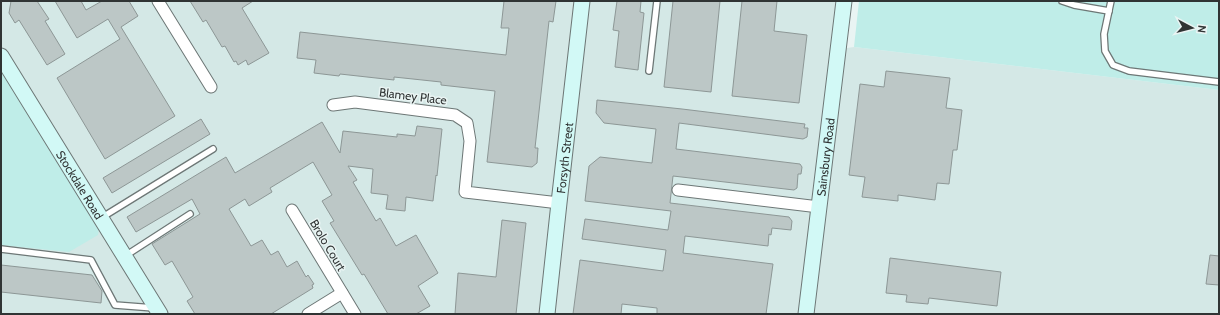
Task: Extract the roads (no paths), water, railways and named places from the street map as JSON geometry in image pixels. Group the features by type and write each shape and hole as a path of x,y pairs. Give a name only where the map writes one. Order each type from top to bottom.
{"street":[{"path":"158,1 211,87"},
{"name":"Forsyth Street","path":"547,314 558,203 582,1"},
{"name":"Sainsbury Road","path":"806,314 844,1"},
{"name":"Stockdale Road","path":"1,56 124,256 156,312"},
{"name":"Blamey Place","path":"333,105 355,102 455,114 467,123 470,141 465,192 558,203"},
{"path":"678,190 818,207"},
{"name":"Brolo Court","path":"292,210 354,314"},
{"path":"308,314 342,293"}],"lane":[{"path":"649,71 657,1"},
{"path":"1062,1 1074,5 1109,11"},
{"path":"1111,1 1104,39 1105,50 1113,64 1129,71 1219,82"},
{"path":"101,219 212,149"},
{"path":"124,256 190,214"},
{"path":"1,249 91,260 115,305 156,312"}]}
